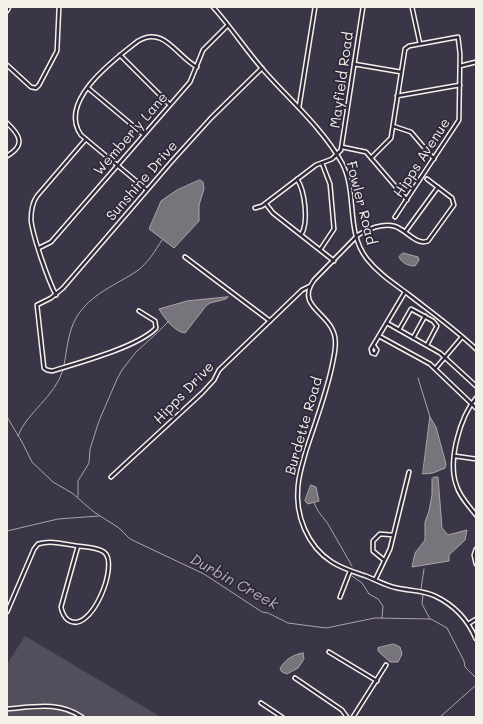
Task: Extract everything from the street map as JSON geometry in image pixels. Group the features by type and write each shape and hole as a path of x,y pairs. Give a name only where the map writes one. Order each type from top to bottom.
{"street":[{"path":"7,12 8,7"},
{"path":"7,65 31,87 36,88 39,85 57,51 60,7"},
{"name":"Fowler Road","path":"213,7 262,68 299,107 337,155 346,174 356,238 364,256 371,264 476,349"},
{"path":"299,107 315,7"},
{"name":"Mayfield Road","path":"337,155 342,147 362,7"},
{"path":"371,158 389,142 393,126 404,49 409,46 420,44 412,7"},
{"name":"Wemberly Lane","path":"39,248 51,242 169,104 190,82 203,50 228,25"},
{"path":"147,190 86,139 77,128 76,117 79,104 88,88 100,73 140,39 154,37 168,42 185,60 197,67"},
{"name":"Hipps Avenue","path":"395,217 459,120 460,66 458,37 420,44"},
{"path":"120,55 169,104"},
{"path":"460,66 476,62"},
{"path":"354,64 401,72"},
{"name":"Sunshine Drive","path":"139,311 155,321 156,325 154,330 118,349 86,361 50,371 45,369 43,363 37,305 56,295 80,270 147,190 211,118 262,68"},
{"path":"397,96 460,85"},
{"path":"88,88 143,134"},
{"path":"7,123 17,132 19,138 17,147 7,156"},
{"path":"393,126 411,132 434,159"},
{"path":"56,295 49,281 31,220 34,202 86,139"},
{"path":"342,147 363,150 407,200"},
{"path":"255,208 266,204 297,179 337,155"},
{"path":"320,250 334,229 330,184 322,163"},
{"path":"297,179 302,189 306,223 301,235"},
{"path":"310,285 359,234 378,226 394,226 417,240 425,242 430,238 454,205 453,201 427,179"},
{"path":"405,232 438,187"},
{"path":"266,204 273,213 334,261"},
{"path":"185,257 270,321"},
{"name":"Hipps Drive","path":"111,477 202,393 214,380 219,370 302,290 310,285"},
{"name":"Burdette Road","path":"310,285 308,292 310,303 331,327 335,335 335,344 327,385 300,472 298,487 299,507 304,527 316,548 329,560 350,571 396,588 435,595 458,612 468,624 476,639"},
{"path":"374,346 386,322 405,292"},
{"path":"399,330 411,309 425,316 436,323 437,326 427,345"},
{"path":"413,338 425,316"},
{"path":"386,322 445,357 476,386"},
{"path":"379,336 435,369 476,408"},
{"path":"435,369 462,337"},
{"path":"476,398 460,430 453,472 456,485 476,516"},
{"path":"455,456 476,459"},
{"path":"375,580 390,549 408,472"},
{"path":"384,560 373,552 373,541 380,534 393,535"},
{"path":"7,612 30,556 38,544 53,542 78,546 96,549 105,552 109,562 109,570 100,598 87,618 76,622 71,622 64,616 61,607 78,546"},
{"path":"476,550 474,555 476,564"},
{"path":"340,597 350,571"},
{"path":"468,624 476,619"},
{"path":"329,652 377,681"},
{"path":"353,717 386,665"},
{"path":"295,678 342,710 347,717"},
{"path":"261,703 282,717"},
{"path":"7,709 51,705 82,717"}],"shaded area":[{"path":"200,180 203,182 204,189 199,205 199,221 174,248 149,229 161,201 177,190"},
{"path":"403,253 418,257 419,260 415,266 408,265 402,261 399,257"},
{"path":"228,297 226,299 210,303 206,306 185,333 177,330 159,309 187,301"},
{"path":"430,417 436,427 446,464 445,468 433,473 423,474"},
{"path":"434,477 438,477 442,528 448,535 467,530 465,540 449,555 449,561 412,567 415,553 425,540 425,522 429,511 432,495 432,479"},
{"path":"311,485 316,487 319,501 308,504 305,501"},
{"path":"25,636 161,717 7,717 7,664"},
{"path":"394,644 400,647 402,654 398,662 390,662 378,651 378,648"},
{"path":"303,653 304,659 298,668 287,674 282,672 280,669 287,660 293,656"}],"waterway":[{"path":"64,365 73,323 88,302 141,268 151,257 162,240"},
{"path":"158,332 169,321"},
{"path":"78,497 78,481 89,463 90,449 99,421 117,379 136,352 157,333"},
{"path":"18,436 27,420 54,388 63,370"},
{"path":"418,378 430,417"},
{"name":"Durbin Creek","path":"7,417 32,462 53,482 72,493 94,512 119,528 130,539 204,574 262,612 268,613 288,623 326,628 375,618 431,619 447,628 464,661 465,667 476,678"},
{"path":"314,503 352,566"},
{"path":"7,531 58,519 99,516"},
{"path":"421,589 424,569"},
{"path":"352,576 362,583 369,594 378,599 383,606 382,618"},
{"path":"423,595 422,604 430,619"},
{"path":"440,717 476,685"}]}
